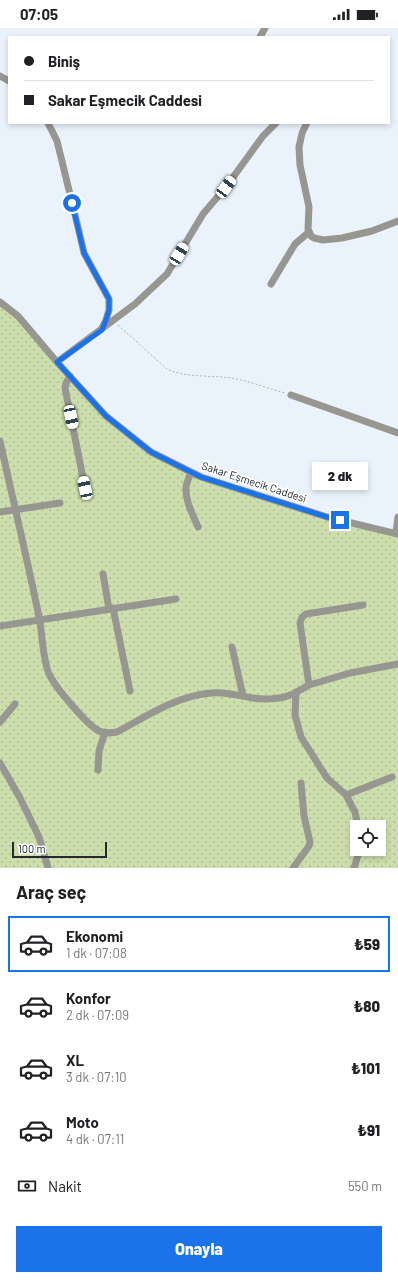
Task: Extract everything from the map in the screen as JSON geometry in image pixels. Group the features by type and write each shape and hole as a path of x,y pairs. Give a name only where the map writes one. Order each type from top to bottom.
{"street":[{"path":"48,124 57,141 84,253 109,299 109,310 102,330"},
{"path":"57,362 135,304 167,274 203,214 226,187 263,136 275,124"},
{"path":"306,124 302,133 299,147 302,180 309,207 308,229 314,238 323,240 342,238 372,231 398,221"},
{"path":"271,284 295,244 309,232"},
{"name":"Sakar Eşmecik Caddesi","path":"0,302 18,316 106,416 151,452 201,477 327,517 397,534"},
{"path":"70,376 65,388 85,488"},
{"path":"291,395 398,433"},
{"path":"0,441 40,619 46,666 50,676 83,718 100,732 117,732 164,706 191,697 221,692 256,699 274,698 293,694 309,686 350,673 398,664"},
{"path":"191,472 186,487 187,496 188,503 198,527"},
{"path":"0,512 60,503"},
{"path":"397,534 398,517"},
{"path":"102,574 130,691"},
{"path":"0,626 176,599"},
{"path":"309,686 300,623 302,617 306,614 363,605"},
{"path":"232,647 243,696"},
{"path":"296,692 295,715 301,737 327,778 346,795 355,812 357,820"},
{"path":"0,722 15,704"},
{"path":"98,770 99,751 105,732"},
{"path":"0,763 20,798 39,837 48,868"},
{"path":"346,795 392,777"},
{"path":"293,868 309,846 310,842 304,816 302,783"},
{"path":"354,868 358,856"}],"path":[{"path":"113,321 167,369 175,373 231,378 291,395"}],"green space":[{"path":"0,304 8,309 84,392 138,441 203,478 398,534 398,868 0,868"}],"route":[{"path":"72,203 84,253 109,299 109,310 102,330 57,362 106,416 151,452 201,477 340,520"}]}
